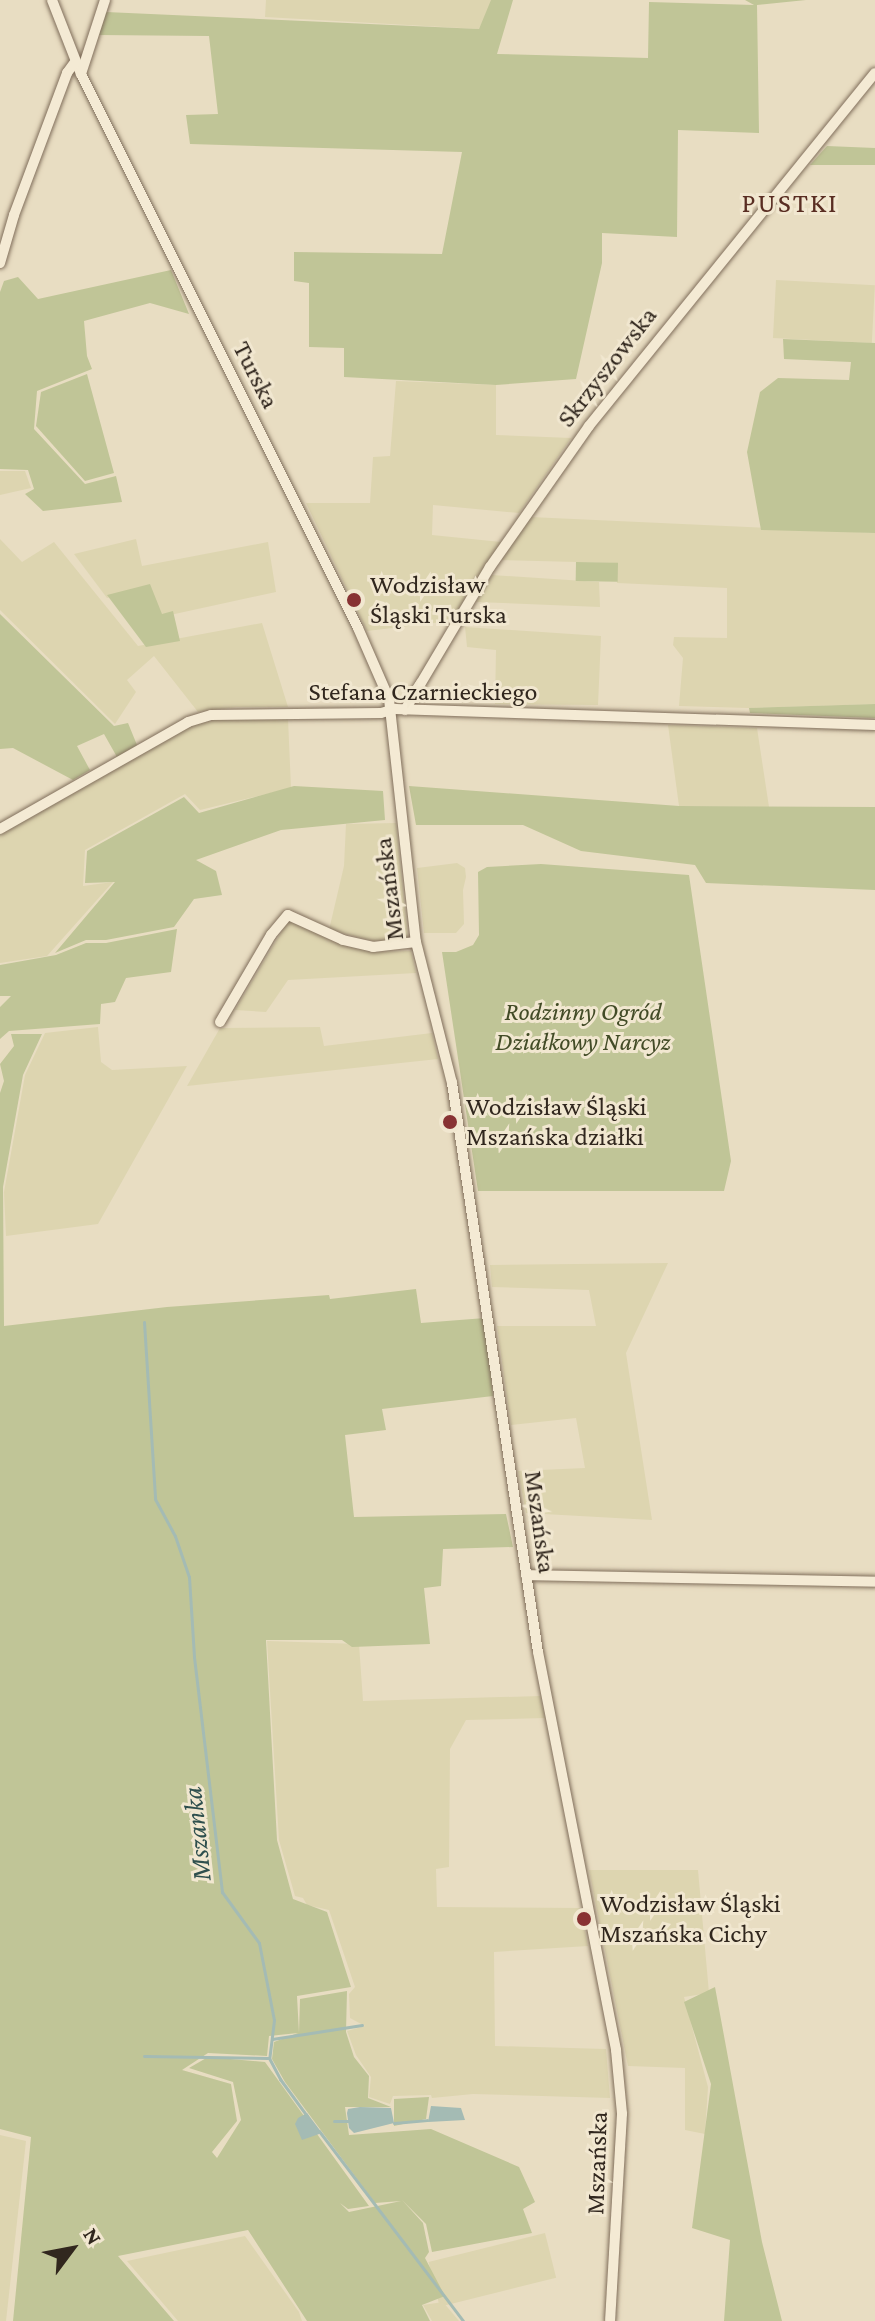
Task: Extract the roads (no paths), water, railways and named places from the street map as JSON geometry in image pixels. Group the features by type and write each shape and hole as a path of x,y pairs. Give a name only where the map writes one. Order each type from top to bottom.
{"street":[{"name":"Turska","path":"52,0 75,62 384,683 394,730"},
{"path":"81,74 105,0"},
{"path":"0,263 23,189 67,73 75,62"},
{"name":"Skrzyszowska","path":"405,710 490,567 589,426 875,73"},
{"name":"Stefana Czarnieckiego","path":"0,829 199,718 232,714 405,710 875,725"},
{"name":"Mszańska","path":"394,730 416,942 452,1083 526,1575 620,2081 621,2143 610,2321"},
{"path":"220,1022 271,935 288,915 343,940 373,947 416,942"},
{"path":"526,1575 875,1582"}],"water":[{"path":"431,2106 461,2108 465,2120 428,2122"},
{"path":"391,2108 394,2123 354,2133 349,2128 347,2113 348,2109"},
{"path":"307,2113 322,2133 302,2140 295,2124"}],"waterway":[{"name":"Mszanka","path":"144,1322 155,1499 175,1536 189,1577 194,1657 222,1892 259,1943 274,2020 269,2058 307,2116"},
{"path":"272,2039 362,2025"},
{"path":"144,2056 268,2058"},
{"path":"394,2123 427,2120"},
{"path":"334,2121 348,2121"},
{"name":"Mszanka","path":"319,2131 463,2321"}],"place":[{"name":"Wodzisław Śląski Turska","path":"354,600"},
{"name":"Wodzisław Śląski Mszańska działki","path":"450,1122"},
{"name":"Wodzisław Śląski Mszańska Cichy","path":"584,1919"}],"district":[{"name":"PUSTKI","path":"790,203"}],"park label":[{"name":"Rodzinny Ogród Działkowy Narcyz","path":"583,1027"}]}
